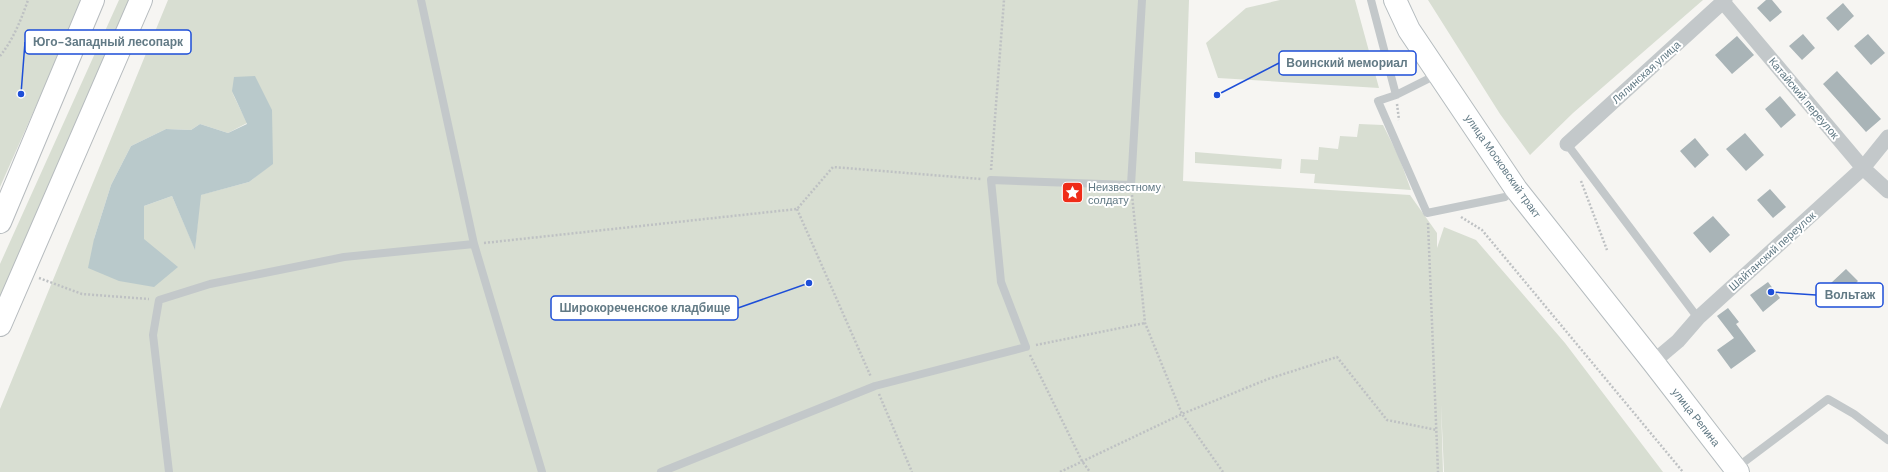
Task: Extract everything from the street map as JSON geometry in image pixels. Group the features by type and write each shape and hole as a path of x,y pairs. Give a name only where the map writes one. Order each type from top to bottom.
{"main road":[{"path":"0,222 93,0"},
{"path":"0,325 141,0"},
{"name":"улица Московский тракт","path":"1395,0 1409,30 1516,189 1653,362"},
{"name":"улица Репина","path":"1653,362 1737,470"}],"street":[{"name":"Лялинская улица","path":"1567,144 1724,1"},
{"name":"Катайский переулок","path":"1724,1 1863,168 1888,192"},
{"name":"Шайтанский переулок","path":"1653,362 1678,341 1698,318 1863,168 1888,137"}],"lane":[{"path":"421,0 474,244 542,472"},
{"path":"661,472 875,386 1026,347 1001,282 991,180 1131,186 1142,0"},
{"path":"1371,0 1396,95"},
{"path":"1439,74 1396,95 1378,101 1427,213 1505,197 1516,189"},
{"path":"1567,144 1698,318"},
{"path":"169,472 153,335 159,300 210,284 344,258 474,244"},
{"path":"1737,470 1828,399 1854,414 1888,440"}],"path":[{"path":"0,56 16,29 28,0"},
{"path":"474,244 797,209 833,167 991,180 1004,0"},
{"path":"1396,95 1399,119"},
{"path":"1580,179 1607,250"},
{"path":"1165,187 1131,186 1145,323 1182,414 1223,472"},
{"path":"1446,208 1482,230 1683,472"},
{"path":"797,209 912,472"},
{"path":"1427,213 1438,472"},
{"path":"23,272 82,294 159,300"},
{"path":"1090,472 1082,461 1026,347 1145,323"},
{"path":"1060,472 1182,414 1268,379 1337,357 1387,420 1437,430"}],"shaded area":[{"path":"0,0 83,0 0,187"},
{"path":"119,0 134,0 0,304 0,264"},
{"path":"168,0 1189,0 1183,181 1410,195 1437,233 1437,248 1444,227 1476,240 1565,343 1663,472 1444,472 1441,404 1443,472 0,472 0,409","holes":["232,92 272,164 249,182 200,195 195,249 172,196 144,206 144,239 94,239 111,185 131,146 166,129 191,130 200,124 228,133 247,123"]},
{"path":"1280,0 1355,0 1379,88 1218,78 1206,43 1246,8"},
{"path":"1428,0 1703,0 1573,113 1530,155 1500,114"},
{"path":"255,76 272,110 273,164 249,182 201,195 195,250 172,196 144,206 144,239 178,267 154,287 119,281 88,268 94,239 111,185 131,146 166,129 191,130 200,124 228,133 247,124 232,91 234,77"},
{"path":"1359,124 1383,125 1399,157 1411,190 1314,183 1315,174 1300,173 1301,159 1318,160 1319,147 1338,149 1340,136 1357,137"},
{"path":"1195,152 1282,159 1281,169 1195,163"}],"building":[{"path":"1766,0 1772,0 1782,12 1770,22 1757,8"},
{"path":"1843,3 1854,16 1838,31 1826,18"},
{"path":"1803,34 1815,48 1802,60 1789,46"},
{"path":"1868,34 1885,53 1871,65 1854,46"},
{"path":"1737,36 1754,55 1732,74 1715,55"},
{"path":"1837,71 1881,119 1866,132 1823,84"},
{"path":"1780,96 1796,115 1781,128 1765,109"},
{"path":"1745,133 1764,155 1746,171 1726,149"},
{"path":"1695,138 1709,155 1695,168 1680,151"},
{"path":"1770,189 1786,207 1773,218 1757,200"},
{"path":"1713,216 1730,235 1710,253 1693,233"},
{"path":"1846,269 1858,281 1843,296 1831,283"},
{"path":"1768,282 1780,298 1763,312 1750,295"},
{"path":"1728,308 1739,322 1736,324 1756,351 1731,369 1717,350 1734,338 1717,316"}],"place":[{"name":"Юго-Западный лесопарк","path":"21,94"},
{"name":"Воинский мемориал","path":"1217,95"},
{"name":"Неизвестному солдату","path":"1072,193"},
{"name":"Широкореченское кладбище","path":"809,283"},
{"name":"Вольтаж","path":"1771,292"}]}
